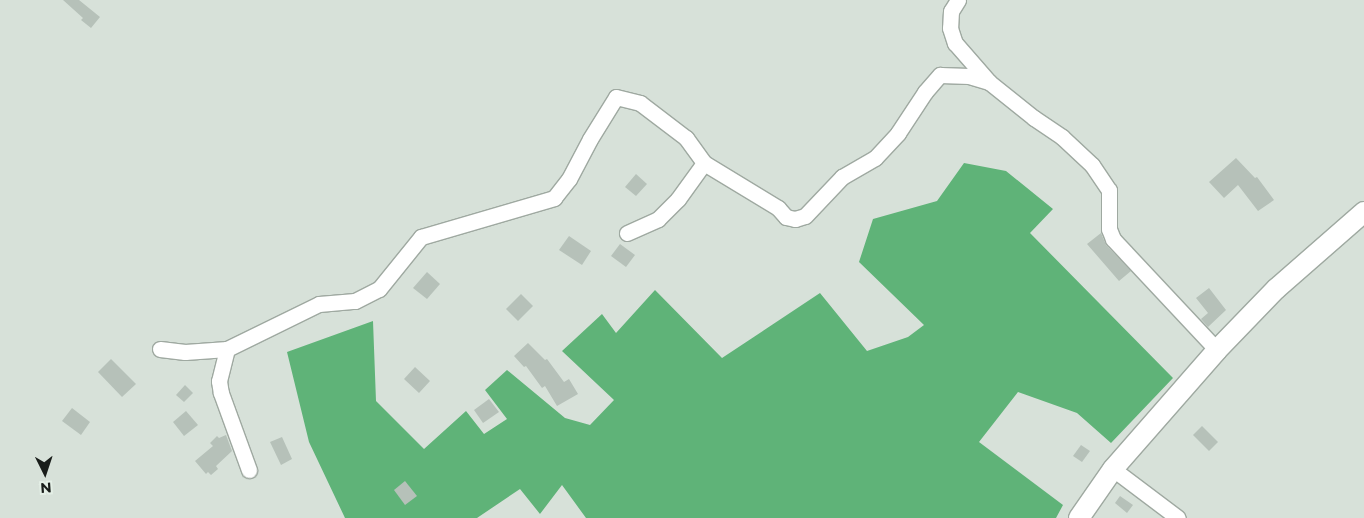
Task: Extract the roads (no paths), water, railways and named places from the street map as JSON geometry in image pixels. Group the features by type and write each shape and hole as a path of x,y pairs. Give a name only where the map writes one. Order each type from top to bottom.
{"main road":[{"path":"1079,518 1113,469 1217,350 1276,289 1364,212"}],"street":[{"path":"958,0 951,11 950,28 955,43 989,82 1034,118 1062,137 1092,165 1109,190 1109,229 1112,239 1217,350"},
{"path":"160,349 185,352 227,349 319,304 355,301 379,289 421,237 554,198 569,179 590,139 616,97 640,103 686,138 704,163 778,208 786,217 795,219 805,216 842,177 875,158 898,133 925,92 940,74 969,76 989,82"},
{"path":"627,233 658,219 678,199 704,163"},
{"path":"227,349 219,381 221,393 249,470"},
{"path":"1113,469 1178,518"}]}
